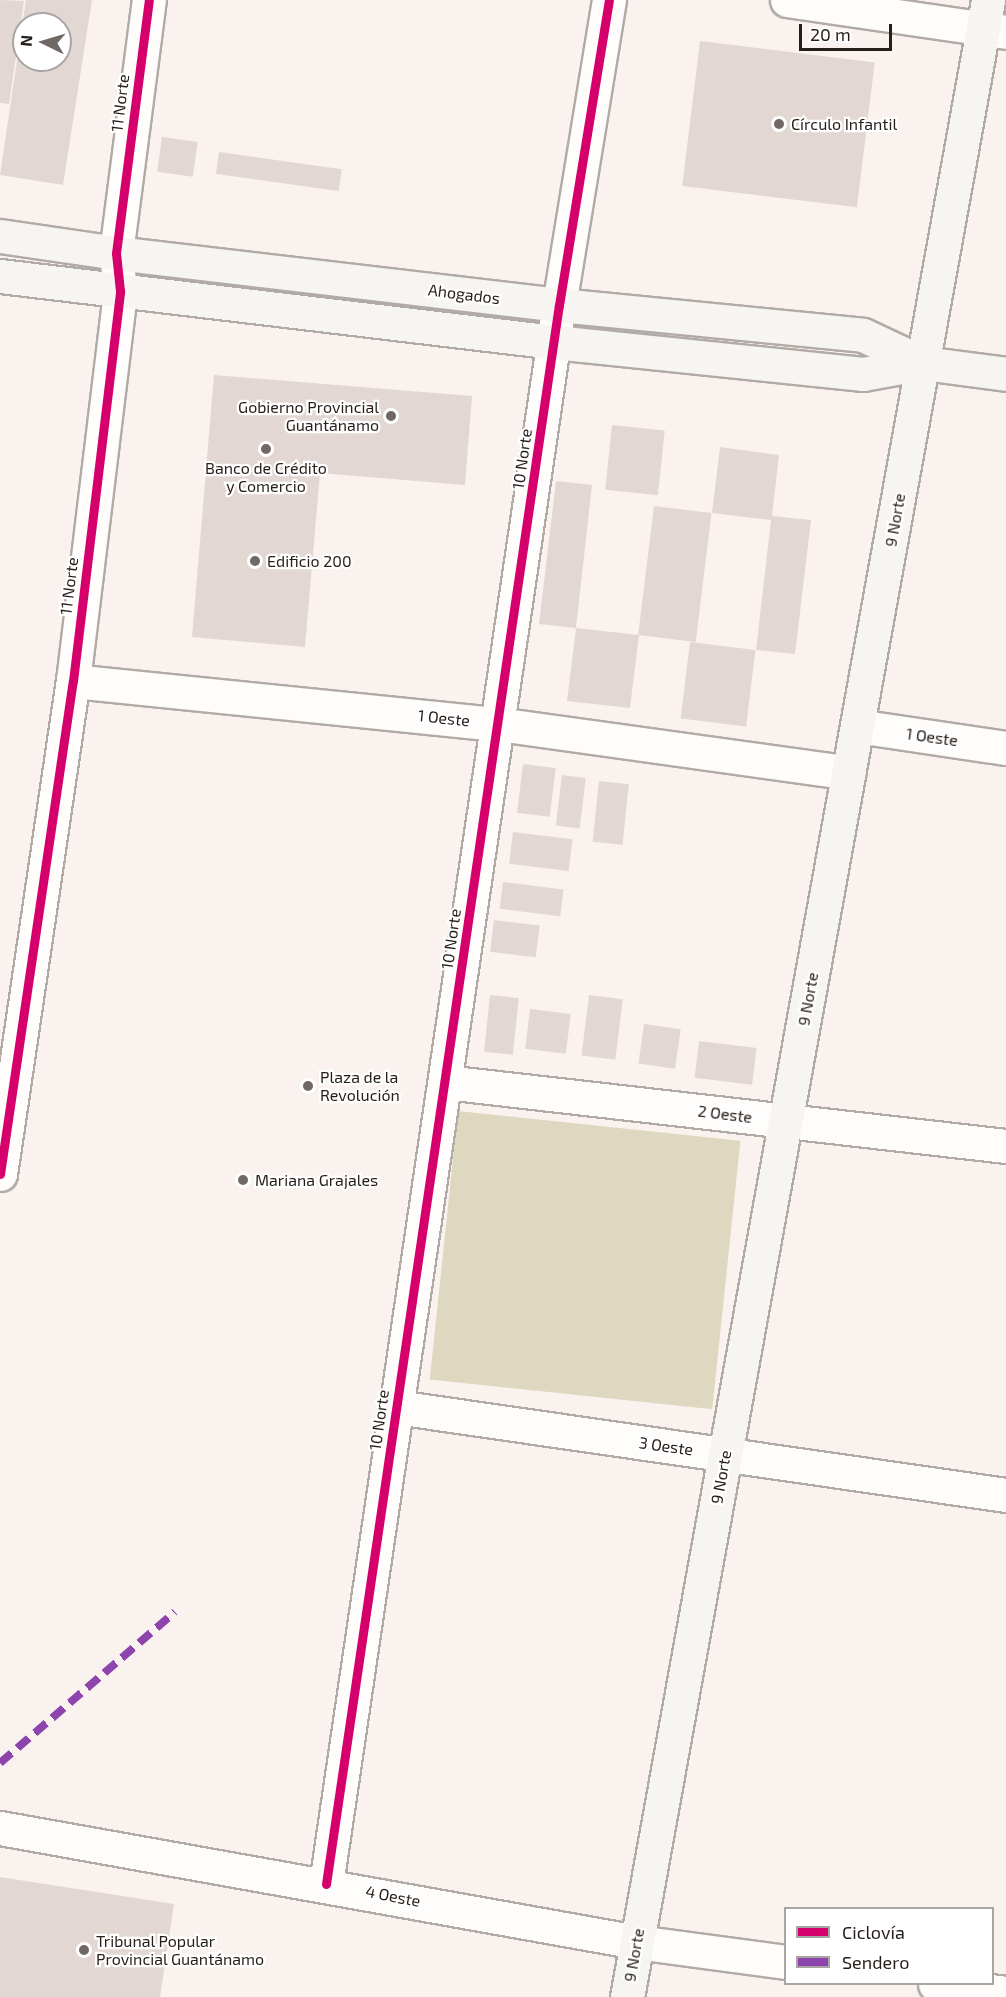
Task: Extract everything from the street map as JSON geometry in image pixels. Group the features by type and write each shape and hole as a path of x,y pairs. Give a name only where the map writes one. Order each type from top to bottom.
{"main road":[{"name":"9 Norte","path":"627,1997 923,363 992,20"},
{"name":"Ahogados","path":"0,236 116,253 559,305 863,335 923,363 1006,374"},
{"name":"Ahogados","path":"0,276 554,342 863,374 923,363"}],"street":[{"name":"11 Norte","path":"0,1174 73,681 120,291 116,253 149,0"},
{"name":"10 Norte","path":"326,1884 559,305 609,0"},
{"path":"787,0 992,20"},
{"name":"1 Oeste","path":"73,681 498,724 849,773"},
{"name":"1 Oeste","path":"857,726 1006,748"},
{"name":"2 Oeste","path":"445,1082 1006,1146"},
{"name":"3 Oeste","path":"396,1407 1006,1495"},
{"name":"4 Oeste","path":"0,1828 326,1884 637,1942 784,1962"},
{"path":"948,1985 1006,1994"}],"shaded area":[{"path":"458,1111 740,1141 712,1409 430,1380"}],"building":[{"path":"0,0 24,1 22,12 12,12 14,72 9,104 0,103"},
{"path":"26,0 92,0 63,185 0,175 15,72 72,72 72,12 24,12"},
{"name":"Círculo Infantil","path":"700,41 875,62 857,207 682,186"},
{"path":"162,137 198,142 193,177 157,172"},
{"path":"219,152 342,169 339,191 216,174"},
{"name":"Edificio 200","path":"214,375 472,396 465,485 320,473 305,647 192,637"},
{"path":"612,425 665,431 658,495 605,490"},
{"path":"720,447 779,455 772,516 811,520 795,654 756,650 771,520 712,513"},
{"path":"556,481 592,485 576,628 539,624"},
{"path":"654,506 712,513 696,642 638,635"},
{"path":"576,628 639,635 630,708 567,701"},
{"path":"690,642 756,650 746,726 681,718"},
{"path":"523,764 556,768 550,817 517,813"},
{"path":"562,775 586,778 580,829 556,826"},
{"path":"599,781 629,784 622,845 593,842"},
{"path":"513,832 573,839 569,871 509,864"},
{"path":"503,882 564,889 560,916 500,909"},
{"path":"494,920 540,926 536,957 490,952"},
{"path":"490,995 519,998 513,1055 484,1052"},
{"path":"589,995 623,999 615,1060 582,1056"},
{"path":"530,1009 571,1014 566,1054 525,1049"},
{"path":"644,1024 681,1029 675,1069 638,1064"},
{"path":"699,1041 757,1048 752,1085 694,1078"},
{"name":"Tribunal Popular Provincial Guantánamo","path":"0,1877 174,1904 160,1997 0,1997"}],"marked path":[{"path":"0,1763 175,1612"}],"cycle path":[{"path":"0,1174 73,681 120,291 116,253 149,0"},
{"path":"326,1884 559,305 609,0"}],"place":[{"name":"Círculo Infantil","path":"779,124"},
{"name":"Gobierno Provincial Guantánamo","path":"391,416"},
{"name":"Banco de Crédito y Comercio","path":"266,449"},
{"name":"Edificio 200","path":"255,561"},
{"name":"Plaza de la Revolución","path":"308,1086"},
{"name":"Mariana Grajales","path":"243,1180"},
{"name":"Tribunal Popular Provincial Guantánamo","path":"84,1950"}]}
